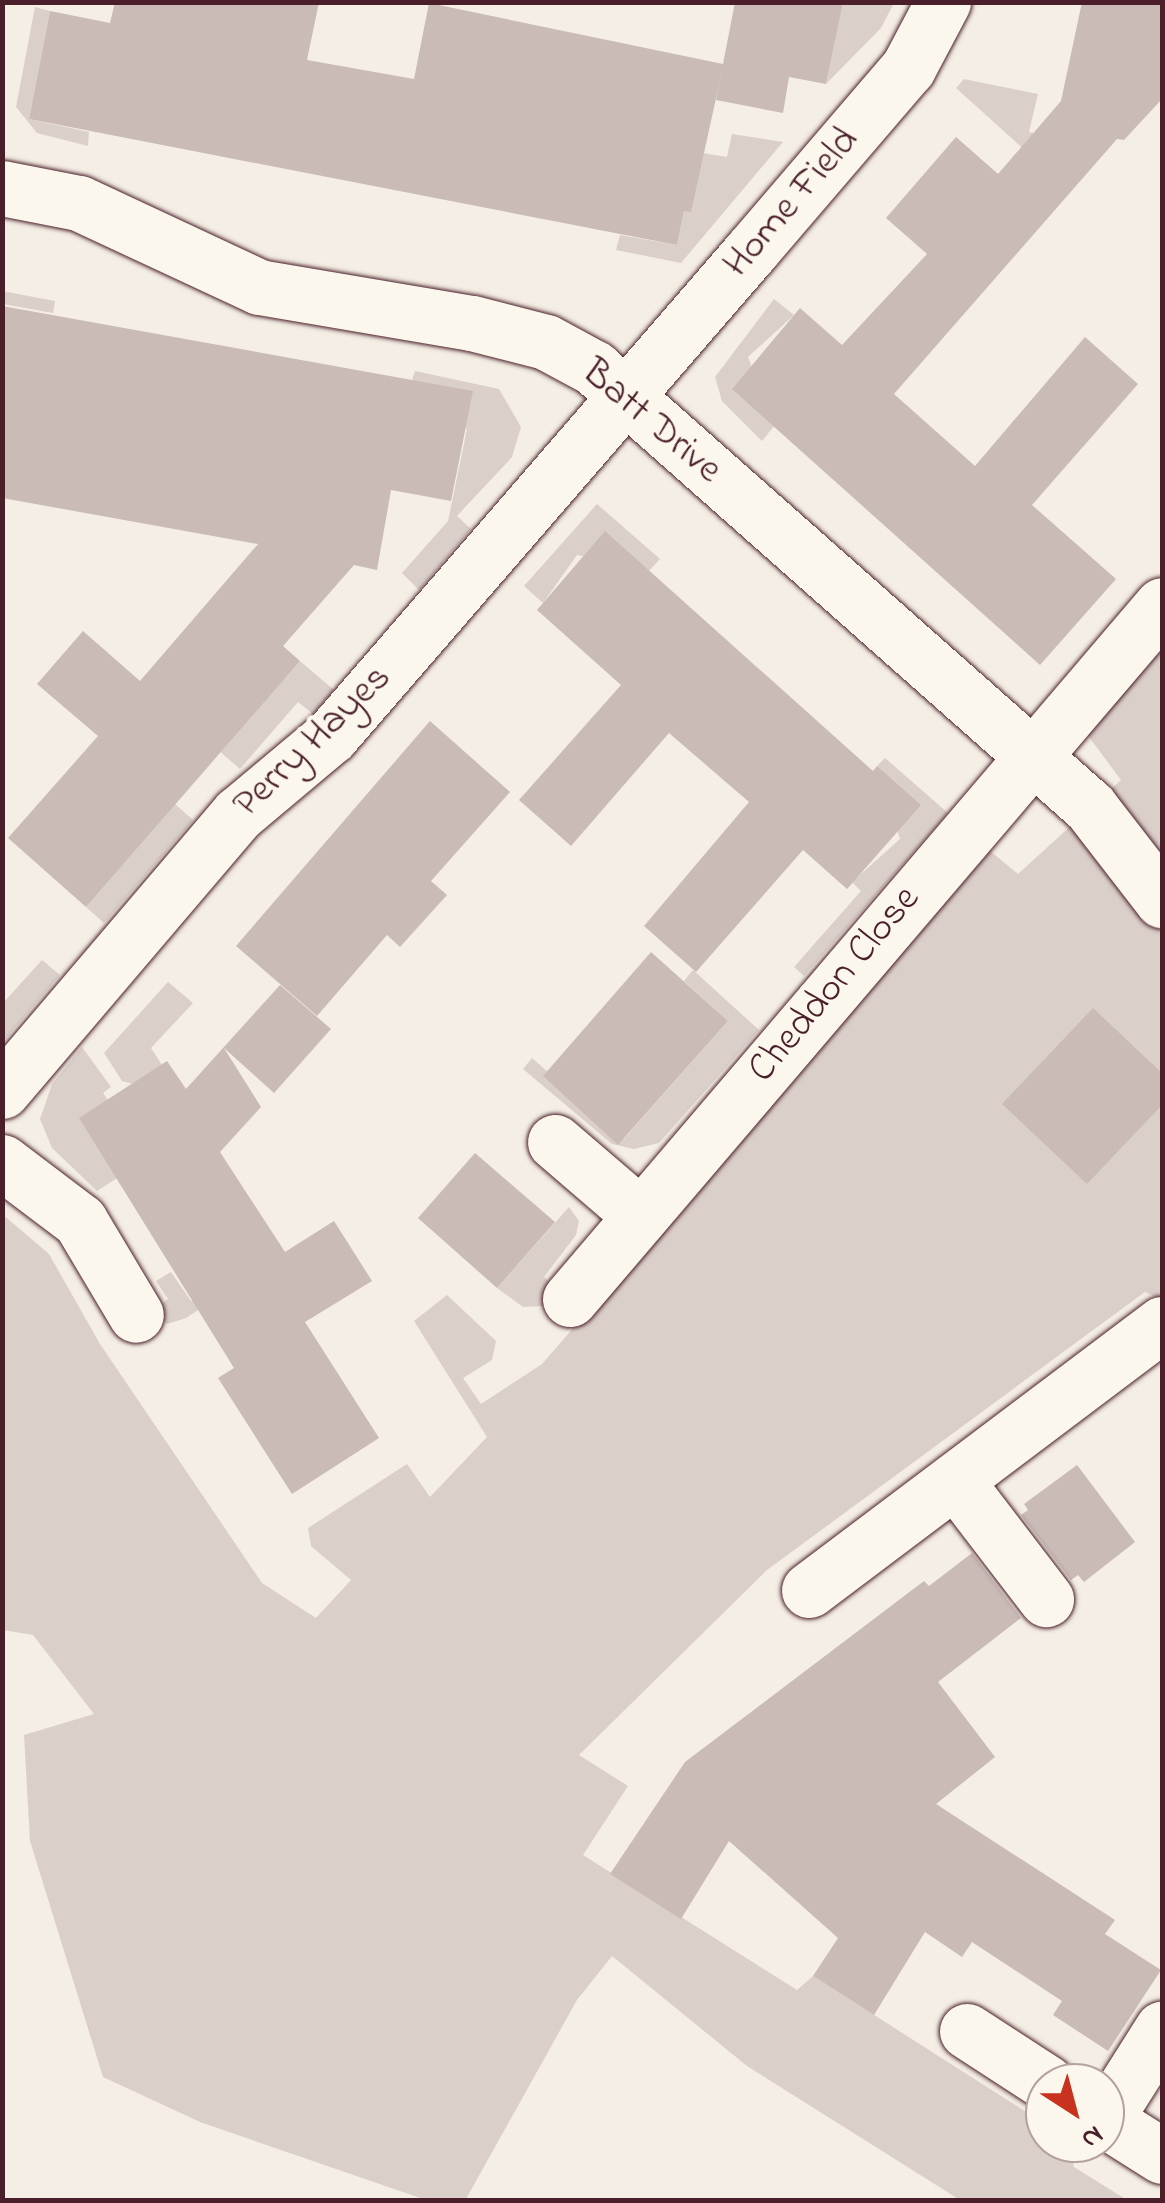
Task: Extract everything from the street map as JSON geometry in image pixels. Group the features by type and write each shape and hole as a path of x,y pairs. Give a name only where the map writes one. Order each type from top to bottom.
{"street":[{"name":"Home Field","path":"626,395 908,68 944,2"},
{"name":"Batt Drive","path":"2,188 79,203 259,287 455,320 546,342 626,395 1090,807 1162,900"},
{"name":"Perry Hayes","path":"2,1091 238,814 331,736 626,395"},
{"name":"Cheddon Close","path":"570,1300 1030,754 1162,605"},
{"path":"556,1142 640,1216"},
{"path":"2,1162 80,1221 136,1314"},
{"path":"809,1590 1162,1324"},
{"path":"955,1480 1046,1599"},
{"path":"1125,2087 1162,2029"},
{"path":"967,2031 1025,2068"},
{"path":"1125,2132 1162,2156"}],"shaded area":[{"path":"842,3 894,3 881,28 826,84"},
{"path":"35,7 50,11 29,119 89,132 88,146 37,133 16,107"},
{"path":"964,79 1038,94 1029,132 1052,137 1038,162 956,88"},
{"path":"732,134 783,142 681,263 616,250 620,235 677,245 684,211 691,211 697,152 727,157"},
{"path":"2,291 55,301 53,313 3,304"},
{"path":"774,299 794,315 748,357 774,426 762,441 722,401 715,377"},
{"path":"415,371 499,389 521,427 512,457 457,516 471,529 419,590 402,573 448,521 467,429 412,380"},
{"path":"597,504 660,559 649,571 577,555 543,603 524,586"},
{"path":"1162,644 1162,1300 1145,1292 767,1570 579,1755 628,1786 583,1855 797,1990 813,1976 1025,2111 1025,2163 1073,2163 1127,2200 960,2200 747,2066 612,1956 577,2000 466,2199 426,2200 200,2122 103,2077 30,1841 24,1735 94,1714 33,1635 3,1630 2,1214 49,1254 100,1344 262,1583 316,1618 351,1580 311,1546 308,1528 407,1464 430,1497 487,1437 414,1321 447,1295 496,1341 492,1360 463,1378 481,1404 542,1364 989,850 1018,874 1121,780 1086,733"},
{"path":"300,661 334,690 313,714 298,702 240,769 150,691 227,744"},
{"path":"885,758 948,813 804,976 794,967 861,891 852,882 900,839 877,766"},
{"path":"175,804 193,820 104,923 86,907"},
{"path":"42,960 60,975 3,1042 3,1003"},
{"path":"693,970 759,1030 659,1143 634,1149 612,1144 523,1069 532,1058 624,1139 728,1021 684,981"},
{"path":"168,982 193,1003 151,1048 162,1065 133,1084 122,1081 104,1053"},
{"path":"82,1047 111,1087 103,1093 156,1153 97,1191 52,1148 40,1119 52,1084"},
{"path":"569,1207 579,1221 576,1235 544,1277 560,1292 543,1306 523,1307 497,1288"},
{"path":"264,1254 270,1263 186,1318 167,1324 153,1310 168,1299 156,1281 171,1272 191,1301"}],"building":[{"path":"115,2 319,2 307,60 414,79 429,3 723,64 735,2 843,2 826,84 789,77 783,113 716,100 722,71 691,212 684,211 677,245 29,119 50,11 110,23"},
{"path":"1082,2 1162,2 1162,99 1124,140 1117,139 894,394 975,466 1085,337 1138,384 1032,505 1116,579 1040,665 732,389 800,308 842,345 927,254 886,218 956,137 998,174 1061,101"},
{"path":"2,306 473,391 451,501 391,490 377,570 354,565 283,646 300,661 86,907 8,838 98,736 37,684 83,631 140,681 258,544 2,498"},
{"path":"605,531 873,771 877,766 921,805 847,889 803,850 696,972 644,926 749,802 669,733 571,846 519,800 621,685 537,610"},
{"path":"430,721 510,792 431,881 447,895 400,947 387,935 317,1016 236,946"},
{"path":"651,952 728,1021 618,1145 543,1076"},
{"path":"280,985 331,1029 274,1093 224,1048 261,1107 220,1152 285,1252 334,1221 372,1281 305,1322 379,1438 292,1494 218,1378 234,1368 79,1118 167,1061 186,1089"},
{"path":"1093,1008 1162,1073 1162,1105 1087,1184 1002,1104"},
{"path":"475,1153 555,1222 497,1288 418,1218"},
{"path":"1077,1465 1135,1542 1084,1582 1078,1575 1071,1580 1021,1515 1028,1510 1024,1504"},
{"path":"972,1553 1021,1618 938,1682 995,1757 936,1804 1115,1920 1105,1934 1161,1970 1108,2051 1053,2015 1062,2001 972,1942 962,1957 925,1932 874,2015 813,1976 838,1938 729,1841 681,1919 610,1874 685,1762 924,1581 929,1586"}]}
